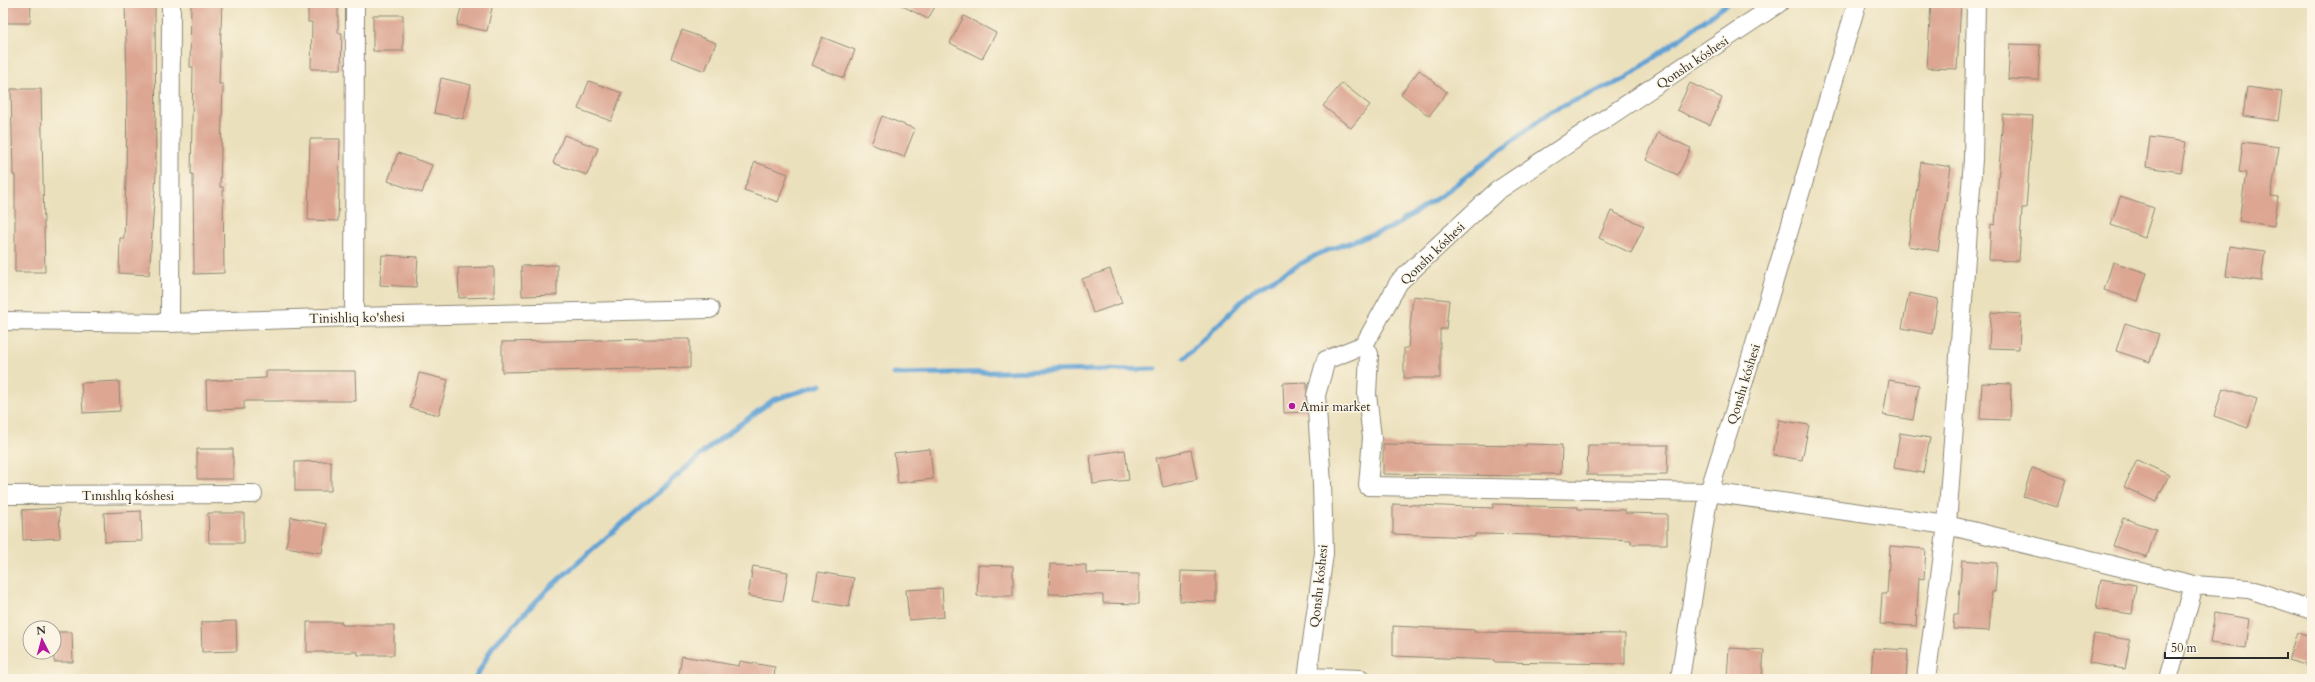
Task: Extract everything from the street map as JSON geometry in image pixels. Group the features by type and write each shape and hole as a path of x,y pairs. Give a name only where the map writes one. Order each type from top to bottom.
{"street":[{"path":"170,323 171,3"},
{"path":"354,317 356,3"},
{"name":"Qonshı kóshesi","path":"1307,678 1324,553 1322,484 1316,394 1326,360 1364,345 1399,282 1497,191 1780,3"},
{"name":"Qonshı kóshesi","path":"1680,679 1709,492 1744,382 1857,3"},
{"path":"1926,679 1947,526 1973,159 1976,3"},
{"name":"Tinishliq ko'shesi","path":"3,321 170,323 354,317 710,309"},
{"path":"1364,345 1369,354 1367,394 1372,438 1368,486 1709,492 1947,526 2194,584 2248,589 2312,610"},
{"name":"Tınıshlıq kóshesi","path":"3,495 253,494"},
{"path":"2168,679 2194,584"},
{"path":"1307,678 1361,679"}],"building":[{"path":"3,3 31,3 30,23 3,23"},
{"path":"125,3 155,3 156,174 149,275 119,273 120,238 124,238 126,183 127,78"},
{"path":"191,3 222,3 219,84 223,84 220,187 223,187 224,273 194,274 193,174 191,174 193,67 190,67"},
{"path":"308,3 338,3 338,33 342,33 341,69 311,69 312,22 308,22"},
{"path":"462,3 493,3 487,31 457,25"},
{"path":"897,3 937,3 928,19"},
{"path":"1931,3 1961,3 1957,69 1927,68"},
{"path":"373,15 403,15 403,51 373,51"},
{"path":"964,16 996,33 982,59 950,43"},
{"path":"682,30 716,43 705,71 671,58"},
{"path":"822,37 855,50 844,78 811,65"},
{"path":"2010,44 2040,45 2038,80 2008,79"},
{"path":"1419,70 1447,92 1429,116 1401,94"},
{"path":"441,78 471,85 463,119 434,113"},
{"path":"589,81 622,93 611,121 578,109"},
{"path":"1342,83 1370,105 1351,128 1323,106"},
{"path":"1690,83 1722,98 1710,125 1677,110"},
{"path":"2247,87 2282,92 2278,121 2243,116"},
{"path":"11,89 41,89 45,272 15,272 15,175 13,175"},
{"path":"2003,114 2033,116 2026,208 2022,208 2019,261 1989,260 1991,224 1995,225"},
{"path":"882,116 915,129 904,157 871,144"},
{"path":"1658,133 1691,148 1678,175 1646,160"},
{"path":"564,135 598,148 587,175 553,163"},
{"path":"2150,137 2186,142 2181,172 2146,167"},
{"path":"310,139 340,139 338,221 308,220"},
{"path":"2243,142 2279,147 2271,196 2278,197 2274,226 2239,221 2246,173 2239,172"},
{"path":"398,153 432,165 422,193 388,181"},
{"path":"755,162 788,174 778,202 744,190"},
{"path":"1921,162 1951,167 1938,251 1908,246"},
{"path":"2120,197 2154,208 2145,237 2111,225"},
{"path":"1611,211 1644,226 1631,253 1599,238"},
{"path":"2230,246 2265,251 2261,281 2226,276"},
{"path":"382,255 418,257 416,287 380,285"},
{"path":"2113,262 2147,273 2138,301 2104,290"},
{"path":"557,265 557,295 522,296 521,266"},
{"path":"494,267 494,297 459,298 458,268"},
{"path":"1110,269 1122,303 1093,313 1082,279"},
{"path":"1909,293 1938,299 1932,334 1902,328"},
{"path":"1413,296 1449,300 1446,329 1440,329 1440,378 1404,378 1404,348 1408,348"},
{"path":"1991,312 2021,314 2019,349 1989,348"},
{"path":"2125,323 2159,334 2150,362 2116,351"},
{"path":"690,339 690,368 502,372 502,342"},
{"path":"266,371 355,371 356,401 244,401 244,409 207,410 206,381 266,378"},
{"path":"419,373 448,380 439,415 410,408"},
{"path":"1889,380 1919,385 1913,420 1883,415"},
{"path":"119,381 120,411 83,413 81,383"},
{"path":"1307,382 1307,412 1284,413 1283,383"},
{"path":"1982,383 2011,384 2010,420 1980,419"},
{"path":"2223,388 2257,399 2248,428 2214,416"},
{"path":"1779,420 1809,425 1802,460 1773,455"},
{"path":"1900,433 1930,438 1923,473 1894,468"},
{"path":"1383,444 1526,446 1526,444 1562,445 1561,474 1519,474 1519,476 1383,474"},
{"path":"1588,445 1668,445 1667,475 1587,475"},
{"path":"197,449 233,449 233,479 197,479"},
{"path":"930,449 933,479 898,483 894,453"},
{"path":"1125,450 1129,480 1093,484 1090,455"},
{"path":"1191,450 1197,479 1163,487 1156,458"},
{"path":"2137,460 2169,475 2156,502 2124,487"},
{"path":"331,461 331,491 295,491 295,462"},
{"path":"2032,468 2066,479 2057,507 2023,496"},
{"path":"1393,504 1493,508 1493,504 1529,505 1578,507 1578,509 1625,510 1625,513 1667,514 1667,544 1631,544 1631,540 1542,535 1475,534 1475,537 1393,534"},
{"path":"59,508 60,538 23,540 22,510"},
{"path":"141,511 142,541 105,542 104,513"},
{"path":"208,513 244,513 244,543 209,543"},
{"path":"291,517 327,524 322,553 286,547"},
{"path":"2123,518 2156,529 2147,557 2113,546"},
{"path":"1890,546 1926,549 1924,579 1919,578 1916,626 1880,624 1882,594 1887,594"},
{"path":"1962,560 1997,563 1995,592 1992,592 1989,631 1953,629 1954,614 1958,614"},
{"path":"1050,564 1086,565 1086,573 1139,574 1139,604 1103,603 1103,595 1049,594"},
{"path":"978,565 1013,566 1013,596 977,596"},
{"path":"753,566 788,572 783,601 748,596"},
{"path":"1181,571 1216,572 1216,602 1180,601"},
{"path":"818,572 854,578 849,607 813,601"},
{"path":"2101,579 2136,585 2132,614 2096,609"},
{"path":"942,588 944,617 909,620 906,590"},
{"path":"2215,613 2250,619 2246,648 2210,643"},
{"path":"236,621 237,651 202,652 201,622"},
{"path":"307,622 342,622 342,625 394,625 394,655 358,655 358,652 307,652"},
{"path":"1393,626 1474,630 1474,632 1625,634 1625,664 1494,662 1494,660 1393,656"},
{"path":"62,632 72,632 73,662 54,662 54,660 62,660"},
{"path":"2297,632 2312,636 2312,667 2288,660"},
{"path":"2094,634 2130,640 2125,669 2089,663"},
{"path":"1729,648 1764,650 1762,679 1727,678"},
{"path":"1873,648 1908,650 1906,679 1871,678"},
{"path":"682,656 739,666 740,661 775,667 774,679 678,679"}],"waterway":[{"path":"1184,358 1252,291 1320,253 1393,227 1442,195 1551,111 1625,79 1728,3"},
{"path":"893,374 1156,369"},
{"path":"475,679 493,646 548,589 713,444 773,400 821,385"}],"place":[{"name":"Amir market","path":"1292,406"}]}
